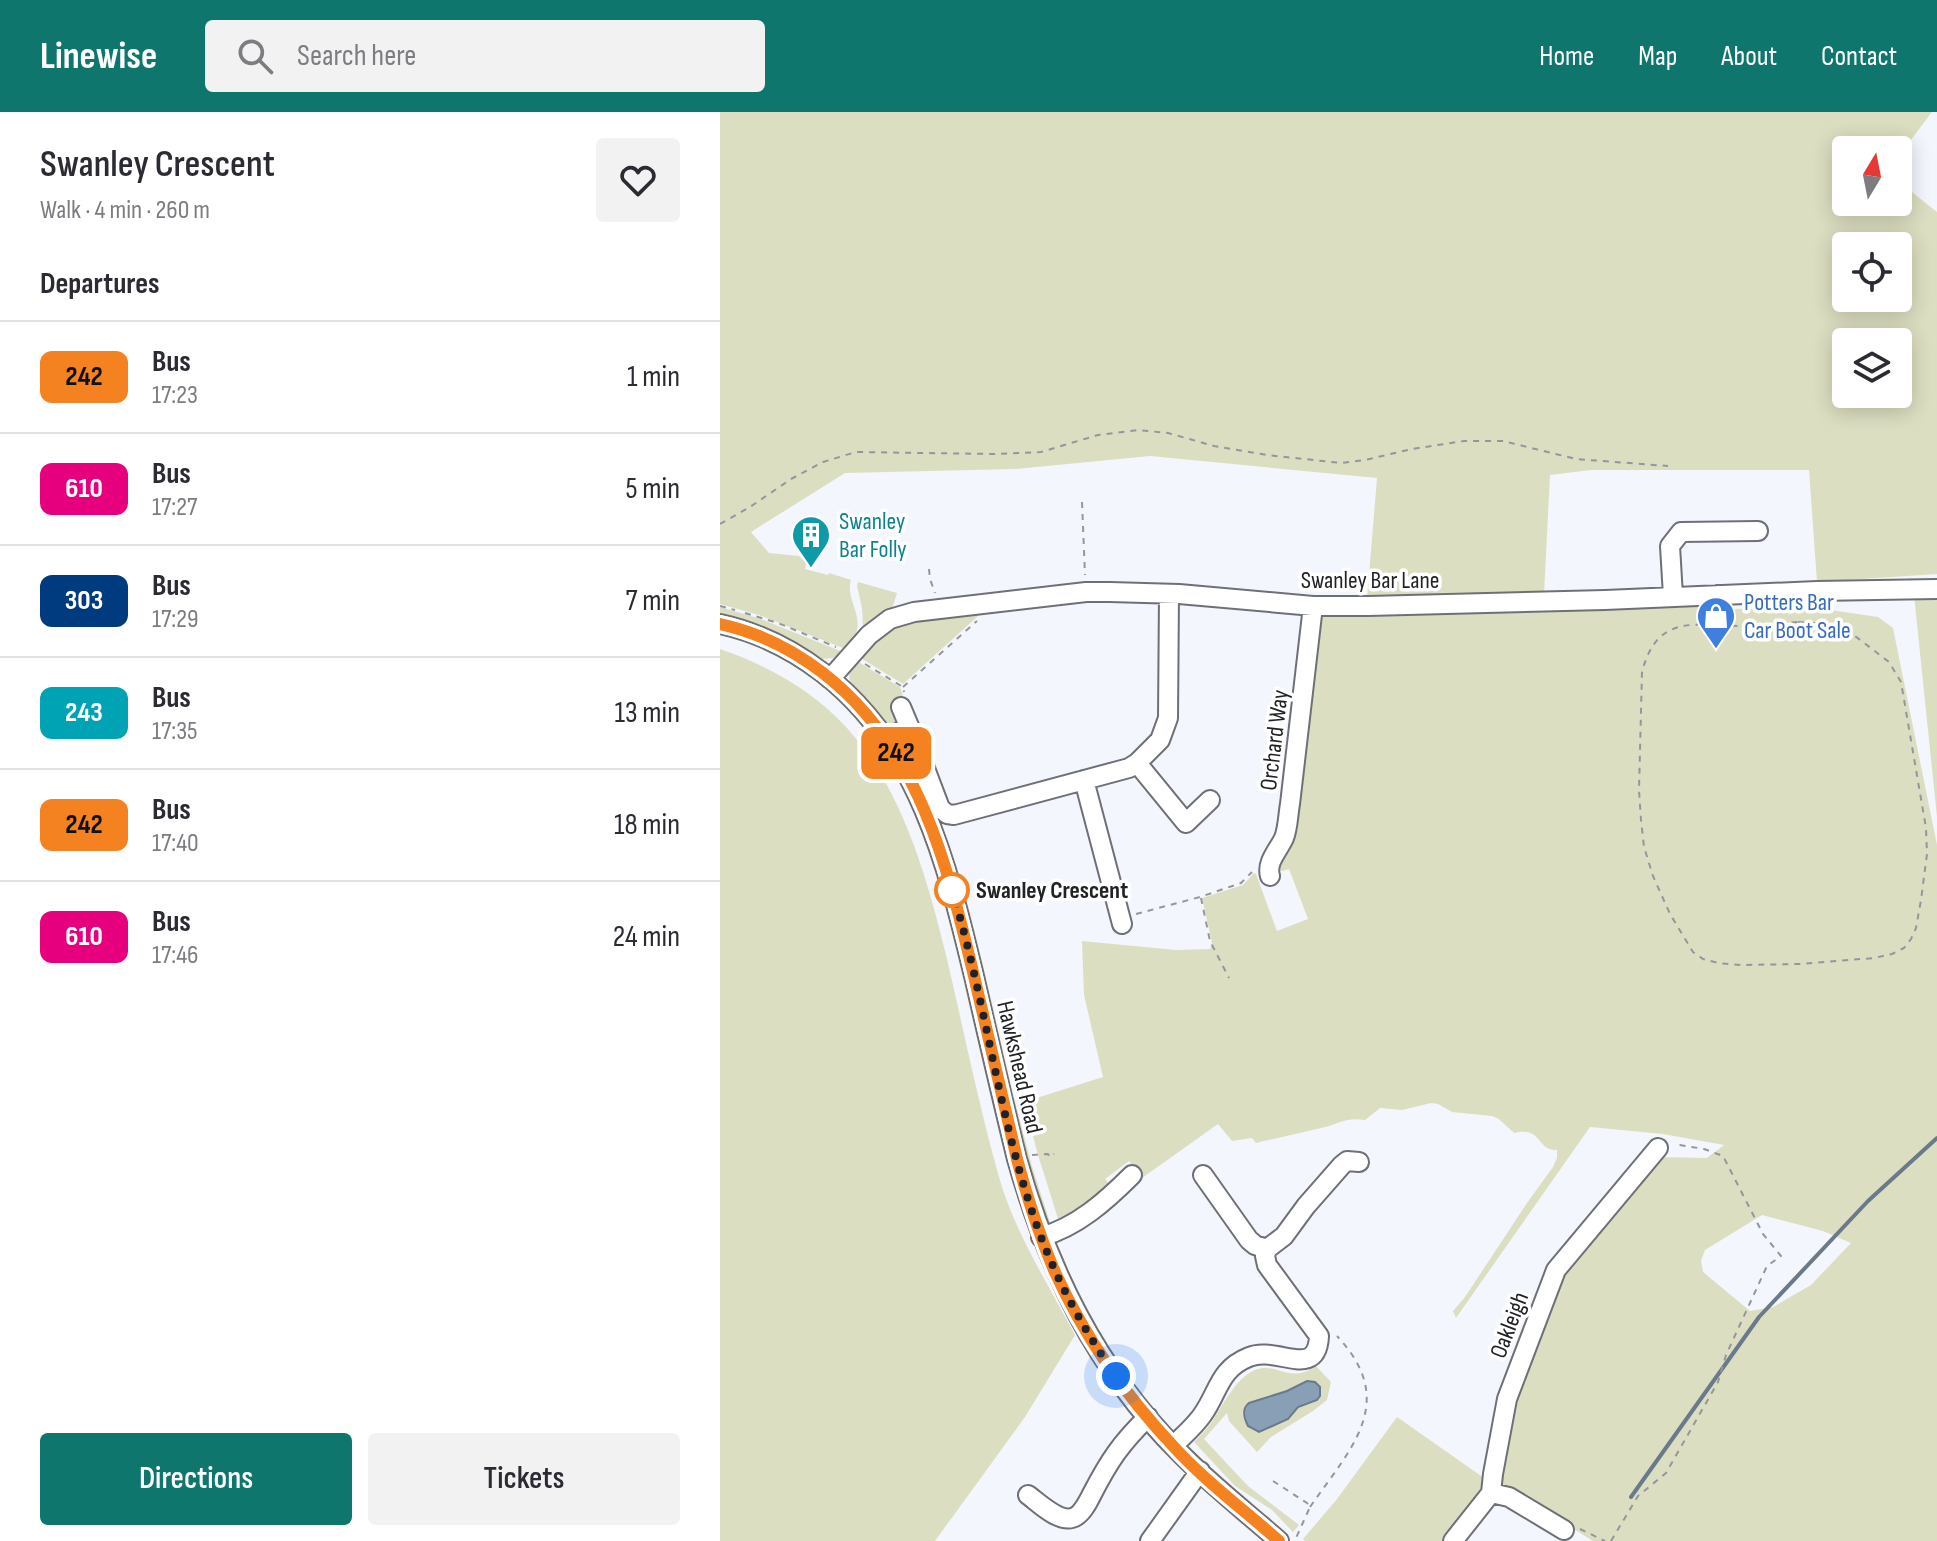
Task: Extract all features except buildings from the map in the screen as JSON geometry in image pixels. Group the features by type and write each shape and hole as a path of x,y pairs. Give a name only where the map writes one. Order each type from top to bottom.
{"street":[{"path":"1673,596 1670,546 1681,532 1758,531"},
{"name":"Swanley Bar Lane","path":"830,679 869,635 890,619 914,612 1086,592 1169,594 1313,606 1937,589"},
{"path":"901,707 940,808 947,814 954,815 1129,768 1160,740 1168,718 1169,594"},
{"path":"1718,595 1719,624"},
{"name":"Orchard Way","path":"1269,873 1287,826 1313,606"},
{"name":"Hawkshead Road","path":"720,624 770,641 802,658 854,700 887,740 911,779 948,874 1017,1159 1055,1271 1116,1376 1173,1446 1288,1540"},
{"path":"887,740 909,726"},
{"path":"1137,763 1186,823 1210,800"},
{"path":"1084,780 1121,920"},
{"name":"Oakleigh","path":"1491,1493 1504,1409 1556,1270 1658,1148"},
{"path":"1173,1446 1202,1416 1218,1384 1234,1365 1261,1353 1298,1360 1311,1358 1328,1336 1267,1265 1265,1256 1267,1249 1284,1236 1342,1165 1347,1161 1359,1162"},
{"path":"1041,1237 1070,1226 1112,1195 1132,1175"},
{"path":"1203,1175 1251,1243 1267,1249"},
{"path":"1028,1495 1062,1518 1077,1516 1089,1501 1111,1459 1128,1436 1148,1417"},
{"path":"1150,1541 1200,1471"},
{"path":"1453,1541 1491,1493 1509,1497 1562,1528"}],"path":[{"path":"720,524 823,462 856,452 1041,452 1098,435 1138,430 1168,433 1214,446 1267,455 1341,463 1464,441 1503,441 1576,459 1668,466"},
{"path":"1082,502 1086,592"},
{"path":"929,569 938,610"},
{"path":"857,659 903,687 982,616 981,605"},
{"path":"720,606 778,623 842,650"},
{"path":"1719,624 1828,624 1855,636 1889,662 1901,682 1926,828 1927,854 1916,928 1904,948 1874,958 1740,965 1703,959 1686,943 1653,876 1644,847 1639,790 1642,672 1646,657 1666,632 1679,626 1719,624"},
{"path":"1121,920 1241,883 1256,868 1269,873"},
{"path":"1200,897 1210,941 1229,978"},
{"path":"1611,1541 1638,1496 1666,1473 1718,1382 1726,1355 1767,1266 1781,1256 1763,1234 1723,1156 1670,1143 1658,1148"},
{"path":"1031,1155 1048,1154 1050,1157 1054,1154"},
{"path":"1288,1540 1363,1427 1367,1397 1358,1364 1350,1351 1328,1336"},
{"path":"1273,1481 1310,1507"},
{"path":"1562,1528 1573,1527 1605,1541"}],"green space":[{"path":"720,112 1932,112 1912,138 1912,136 1832,136 1832,216 1912,216 1912,192 1937,212 1937,574 1817,582 1809,470 1591,470 1550,475 1544,594 1367,599 1377,478 1150,456 1015,469 845,473 751,532 769,553 799,556 806,563 805,569 851,580 850,593 858,626 855,635 843,648 759,615 720,604"},
{"path":"858,582 897,593 892,609 863,628 857,586"},
{"path":"1937,593 1937,817 1914,595"},
{"path":"1709,599 1721,609 1817,608 1878,617 1893,628 1937,845 1937,1541 1593,1541 1498,1482 1513,1405 1564,1268 1658,1157 1707,1158 1724,1145 1663,1134 1590,1127 1456,1318 1453,1311 1557,1158 1557,1150 1546,1147 1530,1133 1514,1133 1492,1116 1452,1112 1431,1103 1402,1110 1380,1108 1365,1120 1347,1120 1256,1143 1252,1138 1232,1141 1218,1124 1142,1178 1129,1161 1105,1179 1111,1186 1060,1225 1024,1102 1103,1077 1084,995 1082,941 1176,950 1210,949 1212,943 1202,898 1243,885 1254,873 1277,931 1308,919 1289,869 1282,871 1277,868 1316,631 1322,613","holes":["1762,1215 1823,1231 1851,1243 1811,1285 1773,1307 1750,1311 1703,1272 1701,1261 1705,1250"]},
{"path":"720,607 758,618 843,652 833,658 821,659 720,616"},
{"path":"978,611 978,616 903,684 859,657 886,631 896,626 931,617"},
{"path":"720,649 772,671 820,702 847,728 884,780 922,867 1006,1198 1033,1258 1075,1335 1025,1417 935,1541 720,1541"},
{"path":"855,660 900,687 904,699 894,703 899,721 894,727 887,725 850,684 849,671"},
{"path":"1014,1098 1052,1229 1046,1228 1026,1165 1010,1099"},
{"path":"1316,1366 1331,1382 1327,1400 1271,1437 1257,1452 1229,1421 1227,1413 1204,1439 1248,1486 1299,1525 1293,1532 1272,1510 1235,1486 1194,1442 1211,1423 1235,1386 1248,1374 1263,1368 1290,1373","holes":["1307,1381 1303,1405 1283,1422 1255,1431 1248,1426 1249,1403"]},
{"path":"1397,1417 1487,1483 1445,1541 1305,1541 1303,1539 1337,1499"}],"water":[{"path":"1307,1381 1315,1382 1320,1387 1317,1400 1298,1407 1288,1419 1259,1432 1248,1426 1244,1417 1246,1405"}],"waterway":[{"path":"1631,1497 1759,1317 1868,1201 1937,1138"}],"bus line":[{"name":"242","path":"720,624 770,641 802,658 854,700 897,755 931,824 948,874 1017,1159 1055,1271 1097,1348 1151,1421 1186,1459 1279,1541"}],"place":[{"name":"Swanley Bar Folly","path":"811,569"},
{"name":"Potters Bar Car Boot Sale","path":"1716,650"},
{"name":"Swanley Crescent","path":"952,890"}],"route":[{"path":"952,890 1017,1159 1041,1237 1074,1309 1116,1376"}]}
